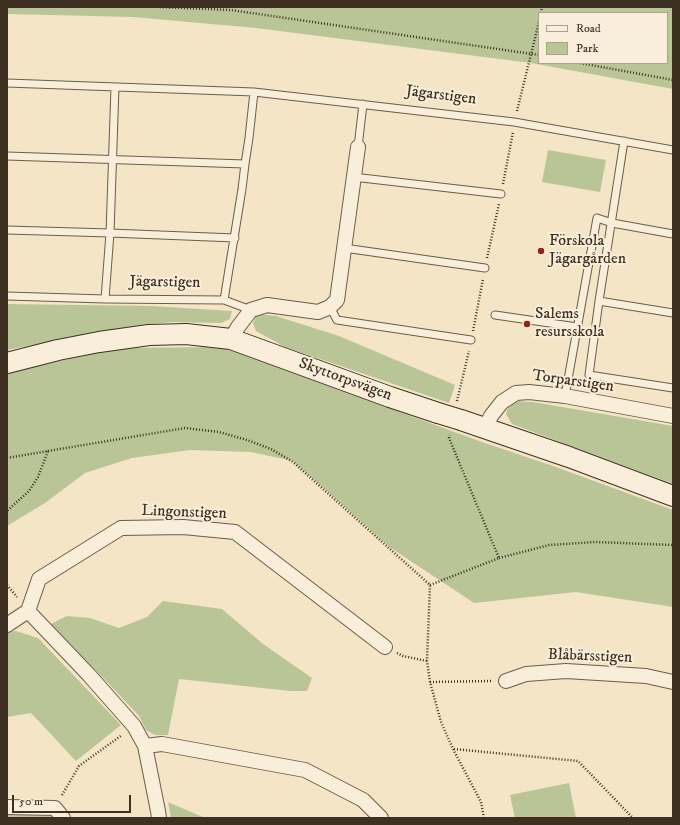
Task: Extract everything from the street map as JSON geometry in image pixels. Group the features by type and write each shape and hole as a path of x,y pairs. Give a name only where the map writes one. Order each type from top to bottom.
{"street":[{"path":"231,339 251,310 267,305 318,312 330,307 337,300 358,147"},
{"name":"Skyttorpsvägen","path":"7,363 58,350 99,342 149,335 186,334 231,339 390,397 576,460 673,496"},
{"name":"Torparstigen","path":"485,428 491,416 502,402 516,393 529,392 565,396 673,416"},
{"name":"Lingonstigen","path":"28,611 39,579 121,528 198,528 235,532 385,647"},
{"path":"7,625 28,611 134,726 145,746 159,818"},
{"name":"Blåbärsstigen","path":"506,681 526,674 566,671 646,676 673,682"},
{"path":"145,746 162,744 305,770 363,800 381,818"},
{"path":"7,807 59,813"}],"lane":[{"name":"Jägarstigen","path":"7,83 254,92 514,122"},
{"name":"Jägarstigen","path":"105,299 110,233 115,87"},
{"path":"224,300 235,238 254,92"},
{"path":"358,147 363,104"},
{"path":"514,122 673,150"},
{"name":"Torparstigen","path":"624,141 599,301 590,375 673,388"},
{"path":"7,156 245,164"},
{"path":"353,177 501,194"},
{"path":"565,396 597,218 612,223 673,234"},
{"path":"7,230 235,238"},
{"path":"344,248 485,268"},
{"name":"Jägarstigen","path":"7,296 224,300 251,310"},
{"path":"599,301 673,313"},
{"path":"330,307 336,320 471,340"},
{"path":"495,315 577,327"}],"path":[{"path":"160,7 230,10 538,55"},
{"path":"499,558 449,438 451,418 471,340 514,122 538,27"},
{"path":"585,64 673,80"},
{"path":"7,458 185,428 219,432 247,440 271,449 292,462 430,585"},
{"path":"7,511 29,491 38,477 48,451"},
{"path":"430,585 499,558 549,545 596,542 673,545"},
{"path":"430,585 427,661 430,682 441,722 453,749 481,802 484,818"},
{"path":"385,647 403,656 427,661"},
{"path":"430,682 506,681"},
{"path":"59,813 79,766 134,726"},
{"path":"453,749 578,761 633,818"}],"green space":[{"path":"7,7 673,7 673,89 531,63 256,28 133,17 7,14"},
{"path":"548,150 606,160 600,192 542,182"},
{"path":"7,304 152,306 232,311 230,319 221,323 172,322 140,325 7,350"},
{"path":"257,314 276,316 339,336 455,385 449,403 285,347 256,331 253,323"},
{"path":"222,347 673,510 673,607 576,592 474,603 391,548 293,461 251,452 190,450 132,458 85,473 45,503 7,526 7,373 117,348"},
{"path":"515,401 533,402 673,426 673,484 512,424 506,414 508,408"},
{"path":"163,601 222,609 263,644 312,678 307,691 290,691 179,679 168,735 155,735 146,730 139,716 51,624 67,616 90,618 119,628 147,617"},
{"path":"16,631 38,638 121,725 76,761 31,713 7,717 7,632"},
{"path":"569,783 576,818 515,818 510,795"},
{"path":"168,802 205,818 171,818"},
{"path":"45,812 57,818 7,818 7,813"}],"place":[{"name":"Förskola Jägargården","path":"541,251"},
{"name":"Salems resursskola","path":"527,324"}]}
